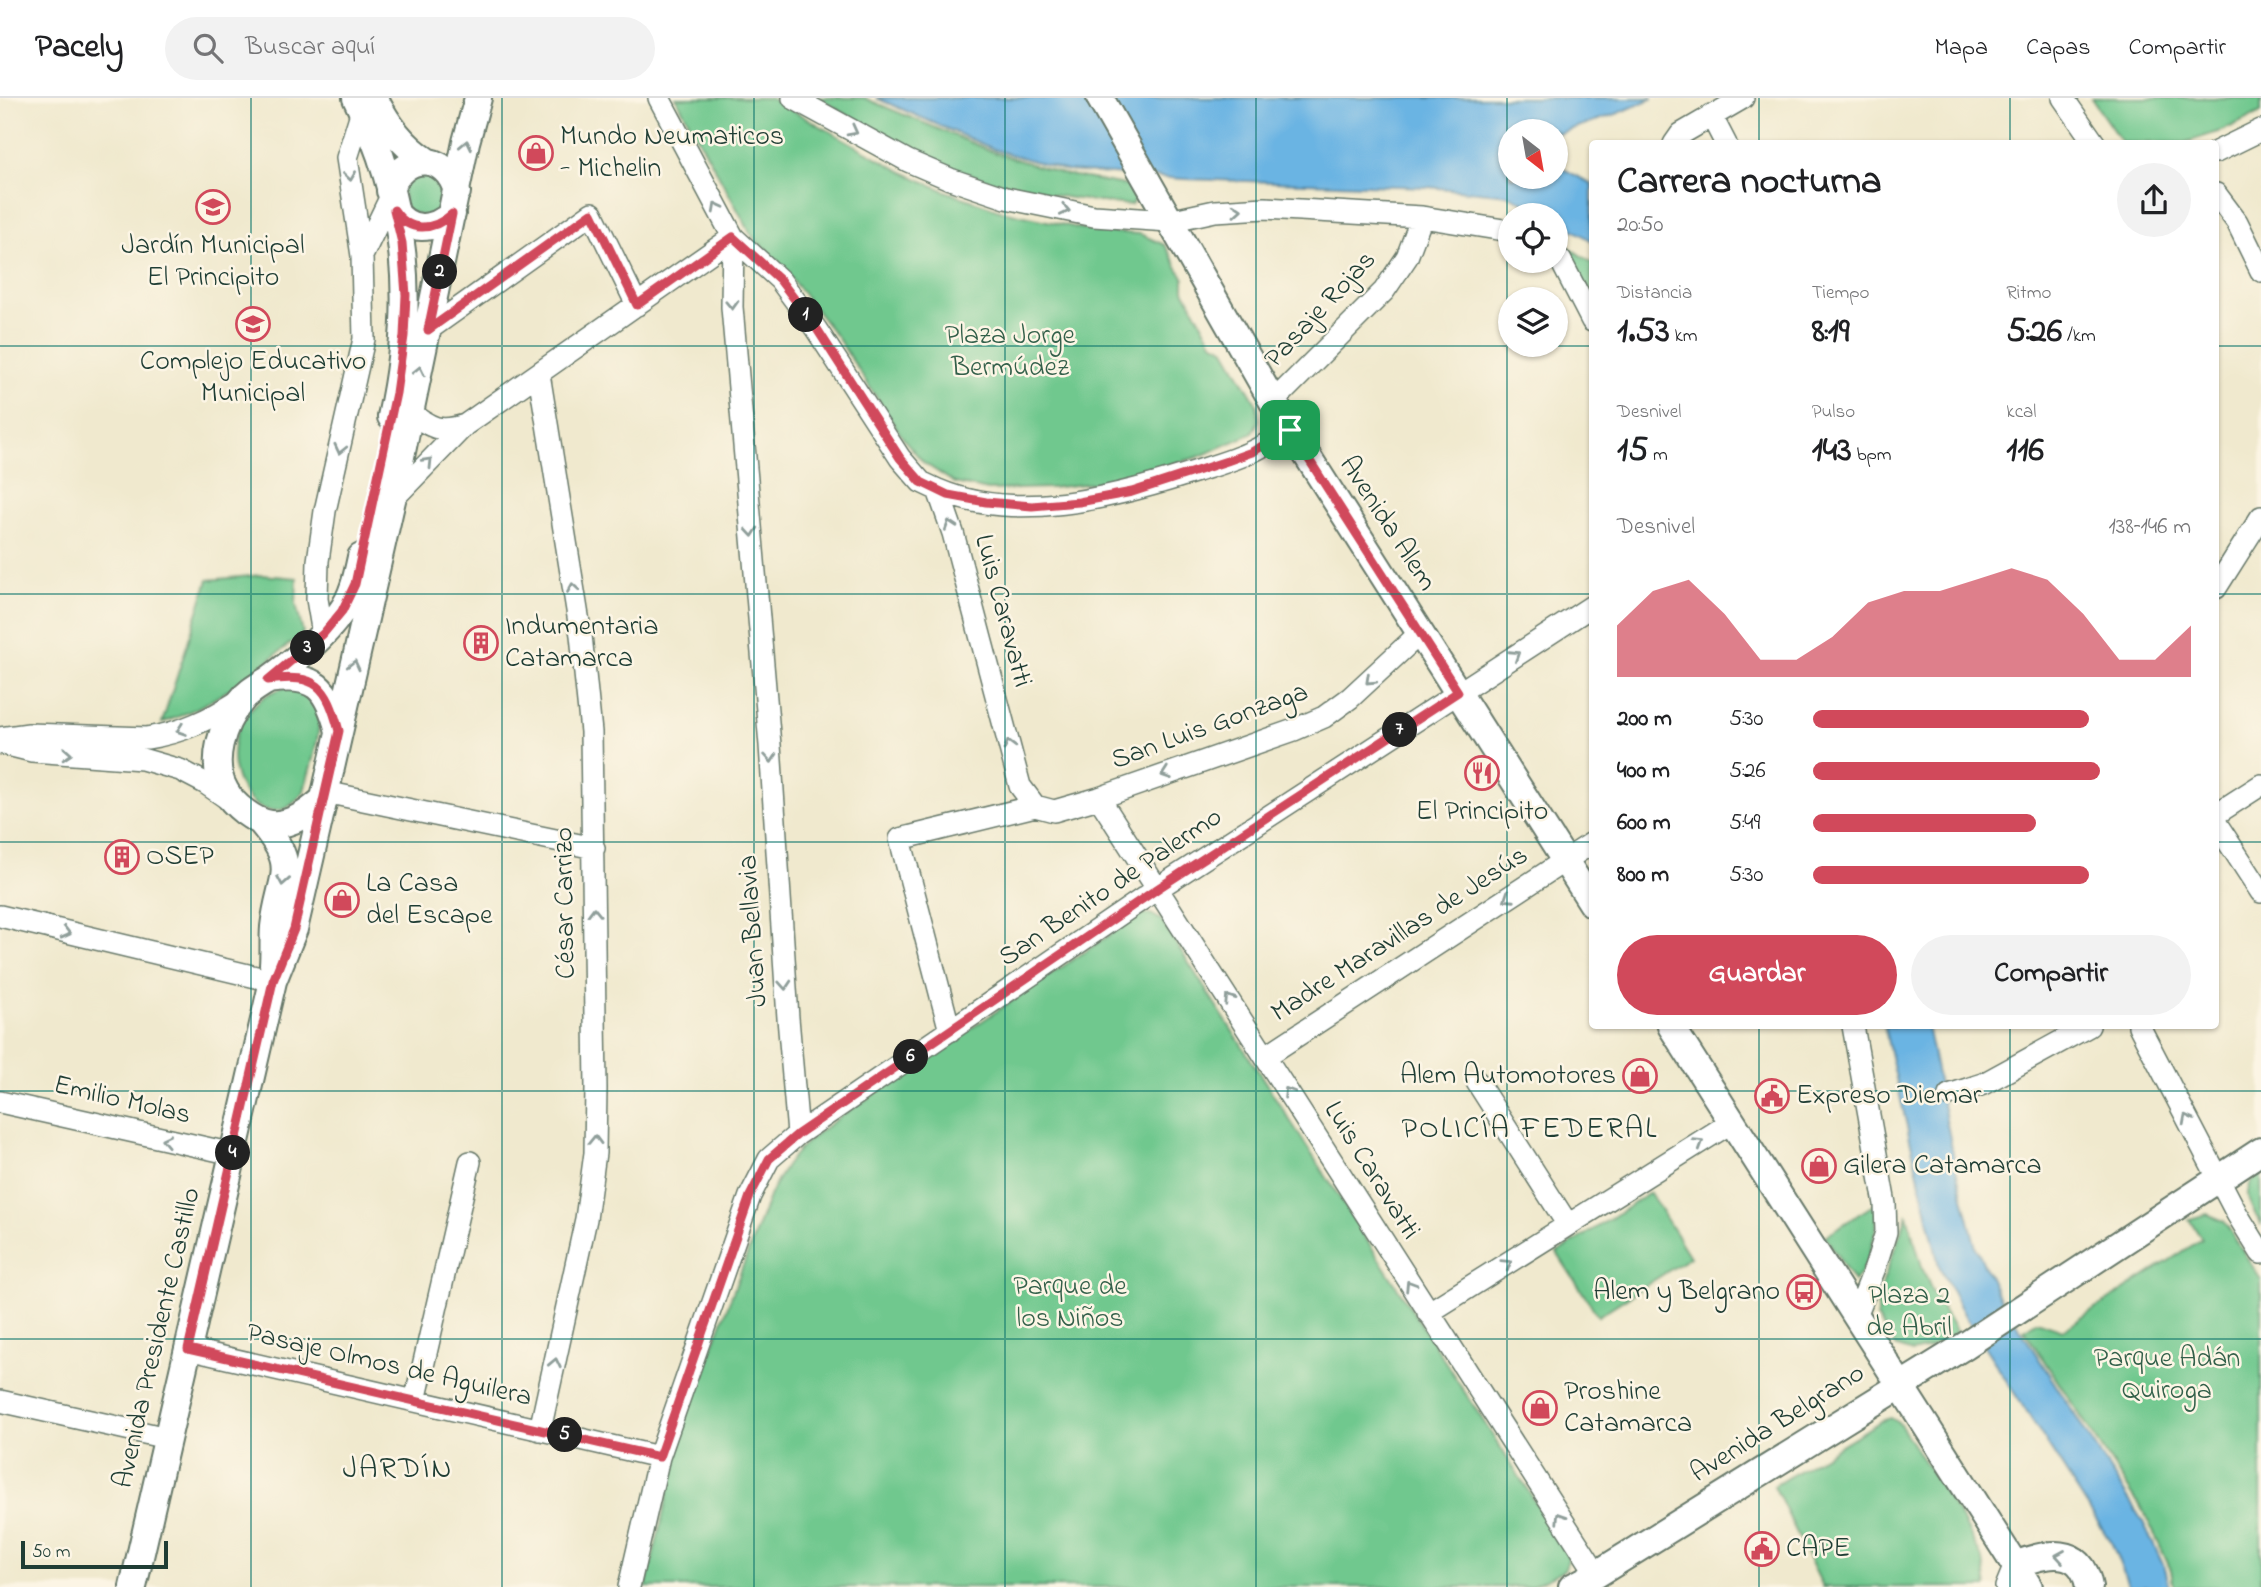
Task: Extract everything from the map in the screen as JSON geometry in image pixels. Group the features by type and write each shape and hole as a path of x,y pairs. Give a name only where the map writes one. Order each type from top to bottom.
{"main road":[{"path":"364,102 402,243 406,295 404,336 396,393 355,584 342,611 323,634 242,699 222,734 217,771 223,788 233,802 260,821 272,824 302,816 324,796 392,500 478,98"},
{"name":"Avenida Alem","path":"1100,98 1290,430 1589,898"},
{"path":"364,102 415,154 439,165 454,181 454,203 433,227 410,226 401,220 391,199 393,181 407,166 428,162"},
{"path":"268,680 301,678 313,683 329,701 339,731"},
{"name":"Avenida Presidente Castillo","path":"133,1587 273,981 294,929 324,796"},
{"name":"Avenida Presidente Castillo","path":"260,821 276,840 286,871 274,926 273,981"},
{"path":"1673,1029 1900,1386 2011,1576 2029,1587"},
{"name":"Avenida Belgrano","path":"1573,1587 1966,1345 2261,1151"},
{"path":"2011,1576 2046,1554 2060,1555 2073,1559 2084,1571 2089,1587"}],"street":[{"path":"659,98 733,237 780,280 900,458 921,482 948,495 998,503 1032,506 1079,502 1132,492 1227,461 1252,452 1290,430"},
{"path":"793,98 908,161 950,179 1006,198 1094,216 1169,221 1215,211 1265,208 1422,217 1498,229"},
{"path":"1677,140 1681,134 1743,98"},
{"path":"2063,98 2092,140"},
{"path":"323,634 317,599 318,561 325,511 365,339 362,256 347,158 364,102"},
{"path":"1711,116 1724,140"},
{"path":"2219,151 2261,130"},
{"path":"2219,198 2237,222 2261,271"},
{"path":"362,256 391,199"},
{"path":"428,330 592,213 637,305"},
{"name":"Pasaje Rojas","path":"1273,402 1384,290 1407,257 1422,217"},
{"path":"392,500 465,425 733,237"},
{"name":"Juan Bellavia","path":"733,237 732,306 770,745 798,1134"},
{"path":"1567,273 1589,314"},
{"name":"César Carrizo","path":"539,374 581,635 591,732 595,1153 586,1219 540,1430"},
{"path":"410,412 435,428 448,430 465,425"},
{"name":"Luis Caravatti","path":"937,490 953,533 1020,786 1035,806"},
{"path":"2219,583 2261,517"},
{"name":"San Benito de Palermo","path":"798,1134 1157,889 1589,608"},
{"name":"San Luis Gonzaga","path":"950,1031 900,839 1035,806 1054,811 1294,730 1324,717 1350,698 1420,633"},
{"path":"0,741 29,734 147,738 208,720 242,699"},
{"path":"0,741 32,751 142,759 180,770 233,802"},
{"path":"2219,812 2261,785"},
{"path":"324,796 594,848"},
{"name":"Luis Caravatti","path":"1099,798 1597,1574"},
{"path":"2219,828 2261,892"},
{"name":"Madre Maravillas de Jesús","path":"1266,1056 1589,845"},
{"path":"0,916 273,981"},
{"path":"1854,1029 1882,1180 1886,1232 1856,1316"},
{"path":"1949,1095 1983,1084 2084,1029"},
{"path":"2141,1029 2236,1214 2261,1253"},
{"path":"1477,1082 1568,1225"},
{"name":"Emilio Molas","path":"0,1102 233,1154"},
{"path":"1428,1313 1732,1122"},
{"path":"629,1587 659,1457 750,1196 769,1159 798,1134"},
{"path":"415,1401 470,1162"},
{"name":"Pasaje Olmos de Aguilera","path":"188,1349 659,1457"},
{"path":"0,1401 167,1438"}],"green space":[{"name":"Plaza Jorge Bermúdez","path":"676,98 770,98 905,173 945,191 1002,211 1092,231 1140,234 1165,245 1184,279 1184,290 1212,342 1224,348 1257,405 1259,421 1251,434 1198,457 1109,481 1050,488 988,490 955,483 924,463 905,441 837,337 782,267 752,236"},
{"path":"818,98 864,98 996,153 1063,174 1130,186 1138,197 1131,205 1086,200 1040,193 973,176 917,153"},
{"path":"2091,98 2261,98 2261,112 2224,130 2193,140 2120,140"},
{"path":"424,171 444,182 445,204 427,218 406,210 403,195 406,182"},
{"path":"1568,247 1589,261 1589,291"},
{"path":"262,575 297,578 296,604 303,633 253,673 220,695 162,723 208,580"},
{"path":"288,686 307,692 315,702 319,726 317,740 304,791 287,807 270,810 254,803 241,788 234,767 234,743 244,719 264,697"},
{"name":"Parque de los Niños","path":"1151,914 1161,920 1567,1551 1568,1560 1564,1570 1529,1587 646,1587 686,1417 770,1194 794,1155 812,1137 835,1121 1139,915"},
{"path":"2261,1173 2261,1224 2250,1204 2248,1191 2254,1179"},
{"path":"1650,1193 1690,1257 1598,1316 1557,1253"},
{"path":"1878,1202 1872,1244 1865,1264 1854,1282 1825,1236"},
{"name":"Parque Adán Quiroga","path":"2207,1214 2224,1221 2261,1280 2261,1587 2174,1587 2171,1570 2145,1514 2024,1330 2037,1321 2063,1330 2202,1239 2189,1219"},
{"name":"Plaza 2 de Abril","path":"1907,1215 1923,1270 1932,1291 1957,1332 1929,1348 1912,1352 1895,1346 1877,1317 1877,1298"},
{"path":"1891,1418 1899,1423 1964,1523 1983,1560 1987,1587 1823,1587 1774,1486 1881,1421"}],"water":[{"path":"876,98 1653,98 1568,130 1568,119 1498,119 1498,189 1568,189 1568,171 1589,182 1589,239 1568,226 1568,203 1525,203 1509,195 1428,187 1184,179 1067,171 996,150"},
{"path":"1885,1029 1928,1029 1958,1178 1976,1248 1999,1296 2143,1522 2166,1571 2169,1587 2129,1587 2112,1544 1966,1318 1939,1266"}],"place":[{"name":"Mundo Neumaticos - Michelin","path":"536,153"},
{"name":"Jardín Municipal El Principito","path":"213,207"},
{"name":"Complejo Educativo Municipal","path":"253,324"},
{"name":"Indumentaria Catamarca","path":"481,643"},
{"name":"El Principito","path":"1482,773"},
{"name":"OSEP","path":"122,857"},
{"name":"La Casa del Escape","path":"342,900"},
{"name":"Alem Automotores","path":"1640,1076"},
{"name":"Expreso Diemar","path":"1772,1096"},
{"name":"Gilera Catamarca","path":"1819,1166"},
{"name":"Alem y Belgrano","path":"1804,1292"},
{"name":"Proshine Catamarca","path":"1540,1408"},
{"name":"CAPE","path":"1762,1549"}],"district":[{"name":"POLICÍA FEDERAL","path":"1530,1130"},
{"name":"JARDÍN","path":"398,1470"}],"route":[{"path":"394,210 401,220 410,226 421,228 433,227 452,214 428,330 592,213 637,305 733,237 780,280 817,329 900,458 921,482 948,495 1032,506 1079,502 1132,492 1252,452 1290,430 1458,692 1157,889 798,1134 769,1159 750,1196 659,1457 188,1349 273,981 294,929 339,731 329,701 323,691 313,683 288,677 268,680 323,634 342,611 355,584 396,393 404,336 406,295 402,243 394,210"}]}
